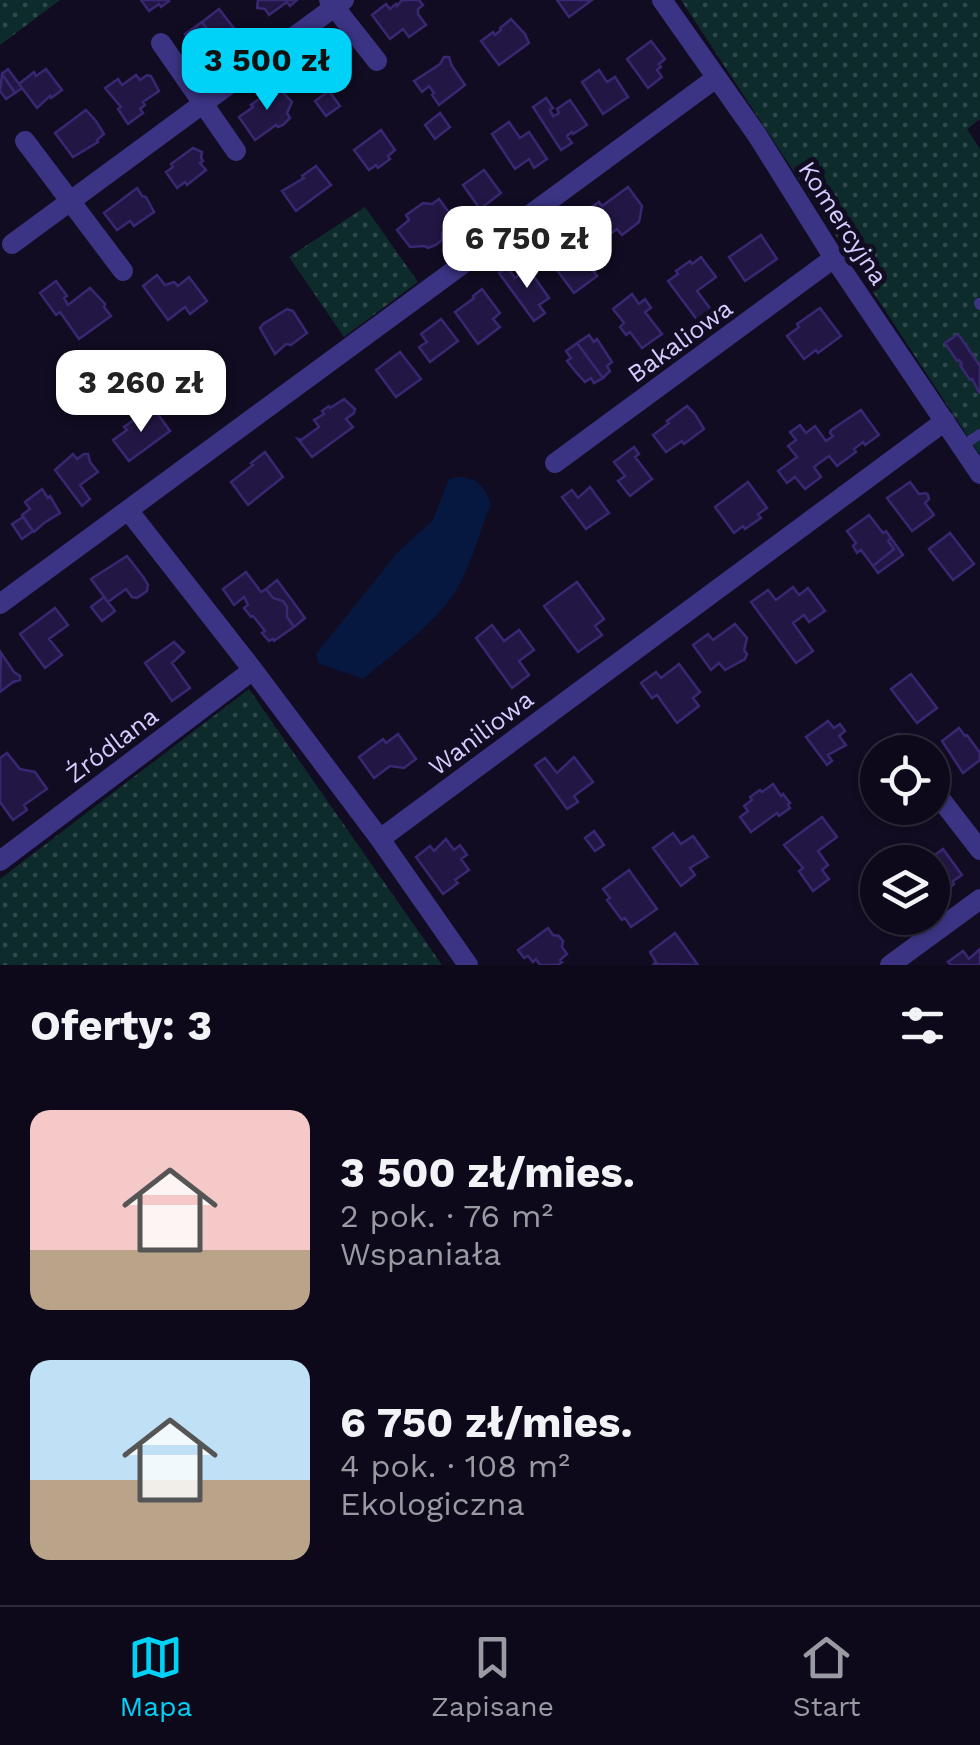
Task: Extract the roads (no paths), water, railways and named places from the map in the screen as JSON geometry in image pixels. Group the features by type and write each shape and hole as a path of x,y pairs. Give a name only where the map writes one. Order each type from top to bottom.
{"street":[{"name":"Komercyjna","path":"662,0 757,135 834,258 980,474"},
{"path":"12,244 336,2 377,61"},
{"path":"161,43 236,150"},
{"path":"0,604 716,78"},
{"path":"25,142 123,272"},
{"name":"Bakaliowa","path":"555,464 834,258"},
{"name":"Waniliowa","path":"380,838 945,421"},
{"path":"128,510 380,838 468,965"},
{"name":"Źródlana","path":"0,861 253,670"},
{"path":"950,811 980,850"},
{"path":"890,965 980,899"}],"lane":[{"path":"962,446 980,434"}],"water":[{"path":"456,477 479,484 491,505 466,571 447,603 421,631 363,679 318,663 316,654 397,553 433,520 449,479"}]}
